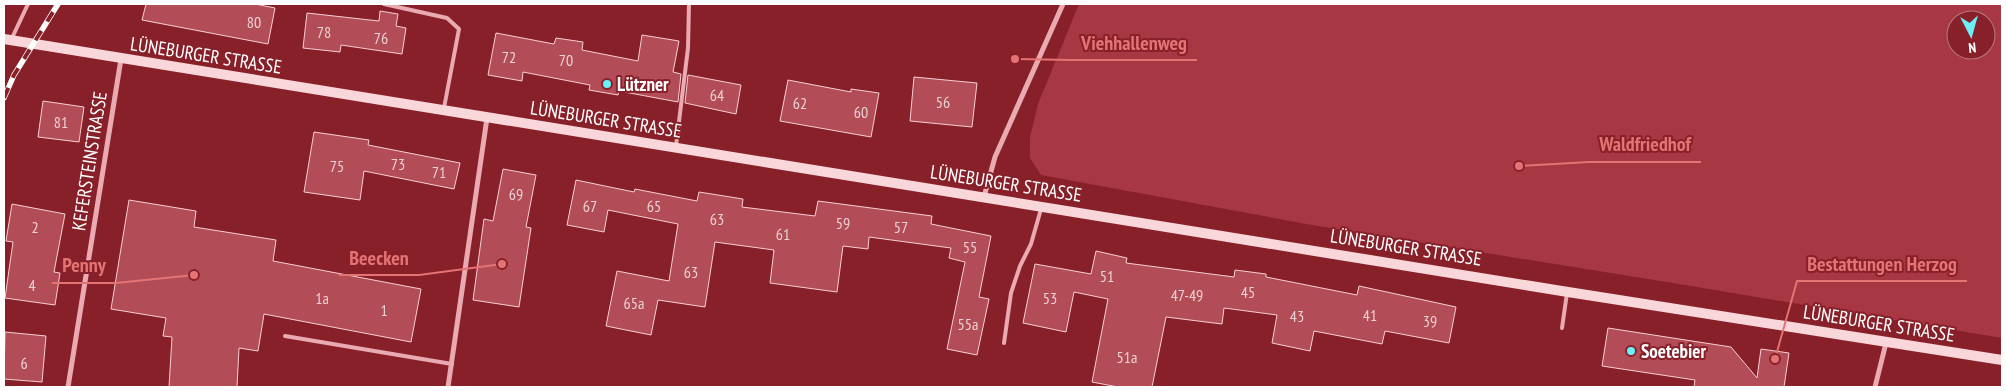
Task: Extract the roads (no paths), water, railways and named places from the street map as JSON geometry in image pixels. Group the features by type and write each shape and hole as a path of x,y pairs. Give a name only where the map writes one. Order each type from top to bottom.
{"main road":[{"name":"LÜNEBURGER STRASSE","path":"7,40 1568,292 2002,360"}],"street":[{"path":"984,198 995,157 1063,4"},
{"name":"KEFERSTEINSTRASSE","path":"68,387 121,59"},
{"path":"448,387 458,345 487,118"},
{"path":"1875,387 1886,343"}],"lane":[{"path":"7,40 28,4"},
{"path":"384,4 447,18 459,29 444,111"},
{"path":"676,148 688,48 689,4"},
{"path":"1004,343 1011,293 1020,266 1031,244 1042,207"},
{"path":"1562,328 1568,292"},
{"path":"285,336 452,364"}],"railway":[{"path":"4,98 14,75 58,4"}],"place":[{"name":"Viehhallenweg","path":"1015,59"},
{"name":"Lützner","path":"607,84"},
{"name":"Waldfriedhof","path":"1519,166"},
{"name":"Beecken","path":"502,264"},
{"name":"Penny","path":"194,275"},
{"name":"Soetebier","path":"1631,351"},
{"name":"Bestattungen Herzog","path":"1775,359"}]}
